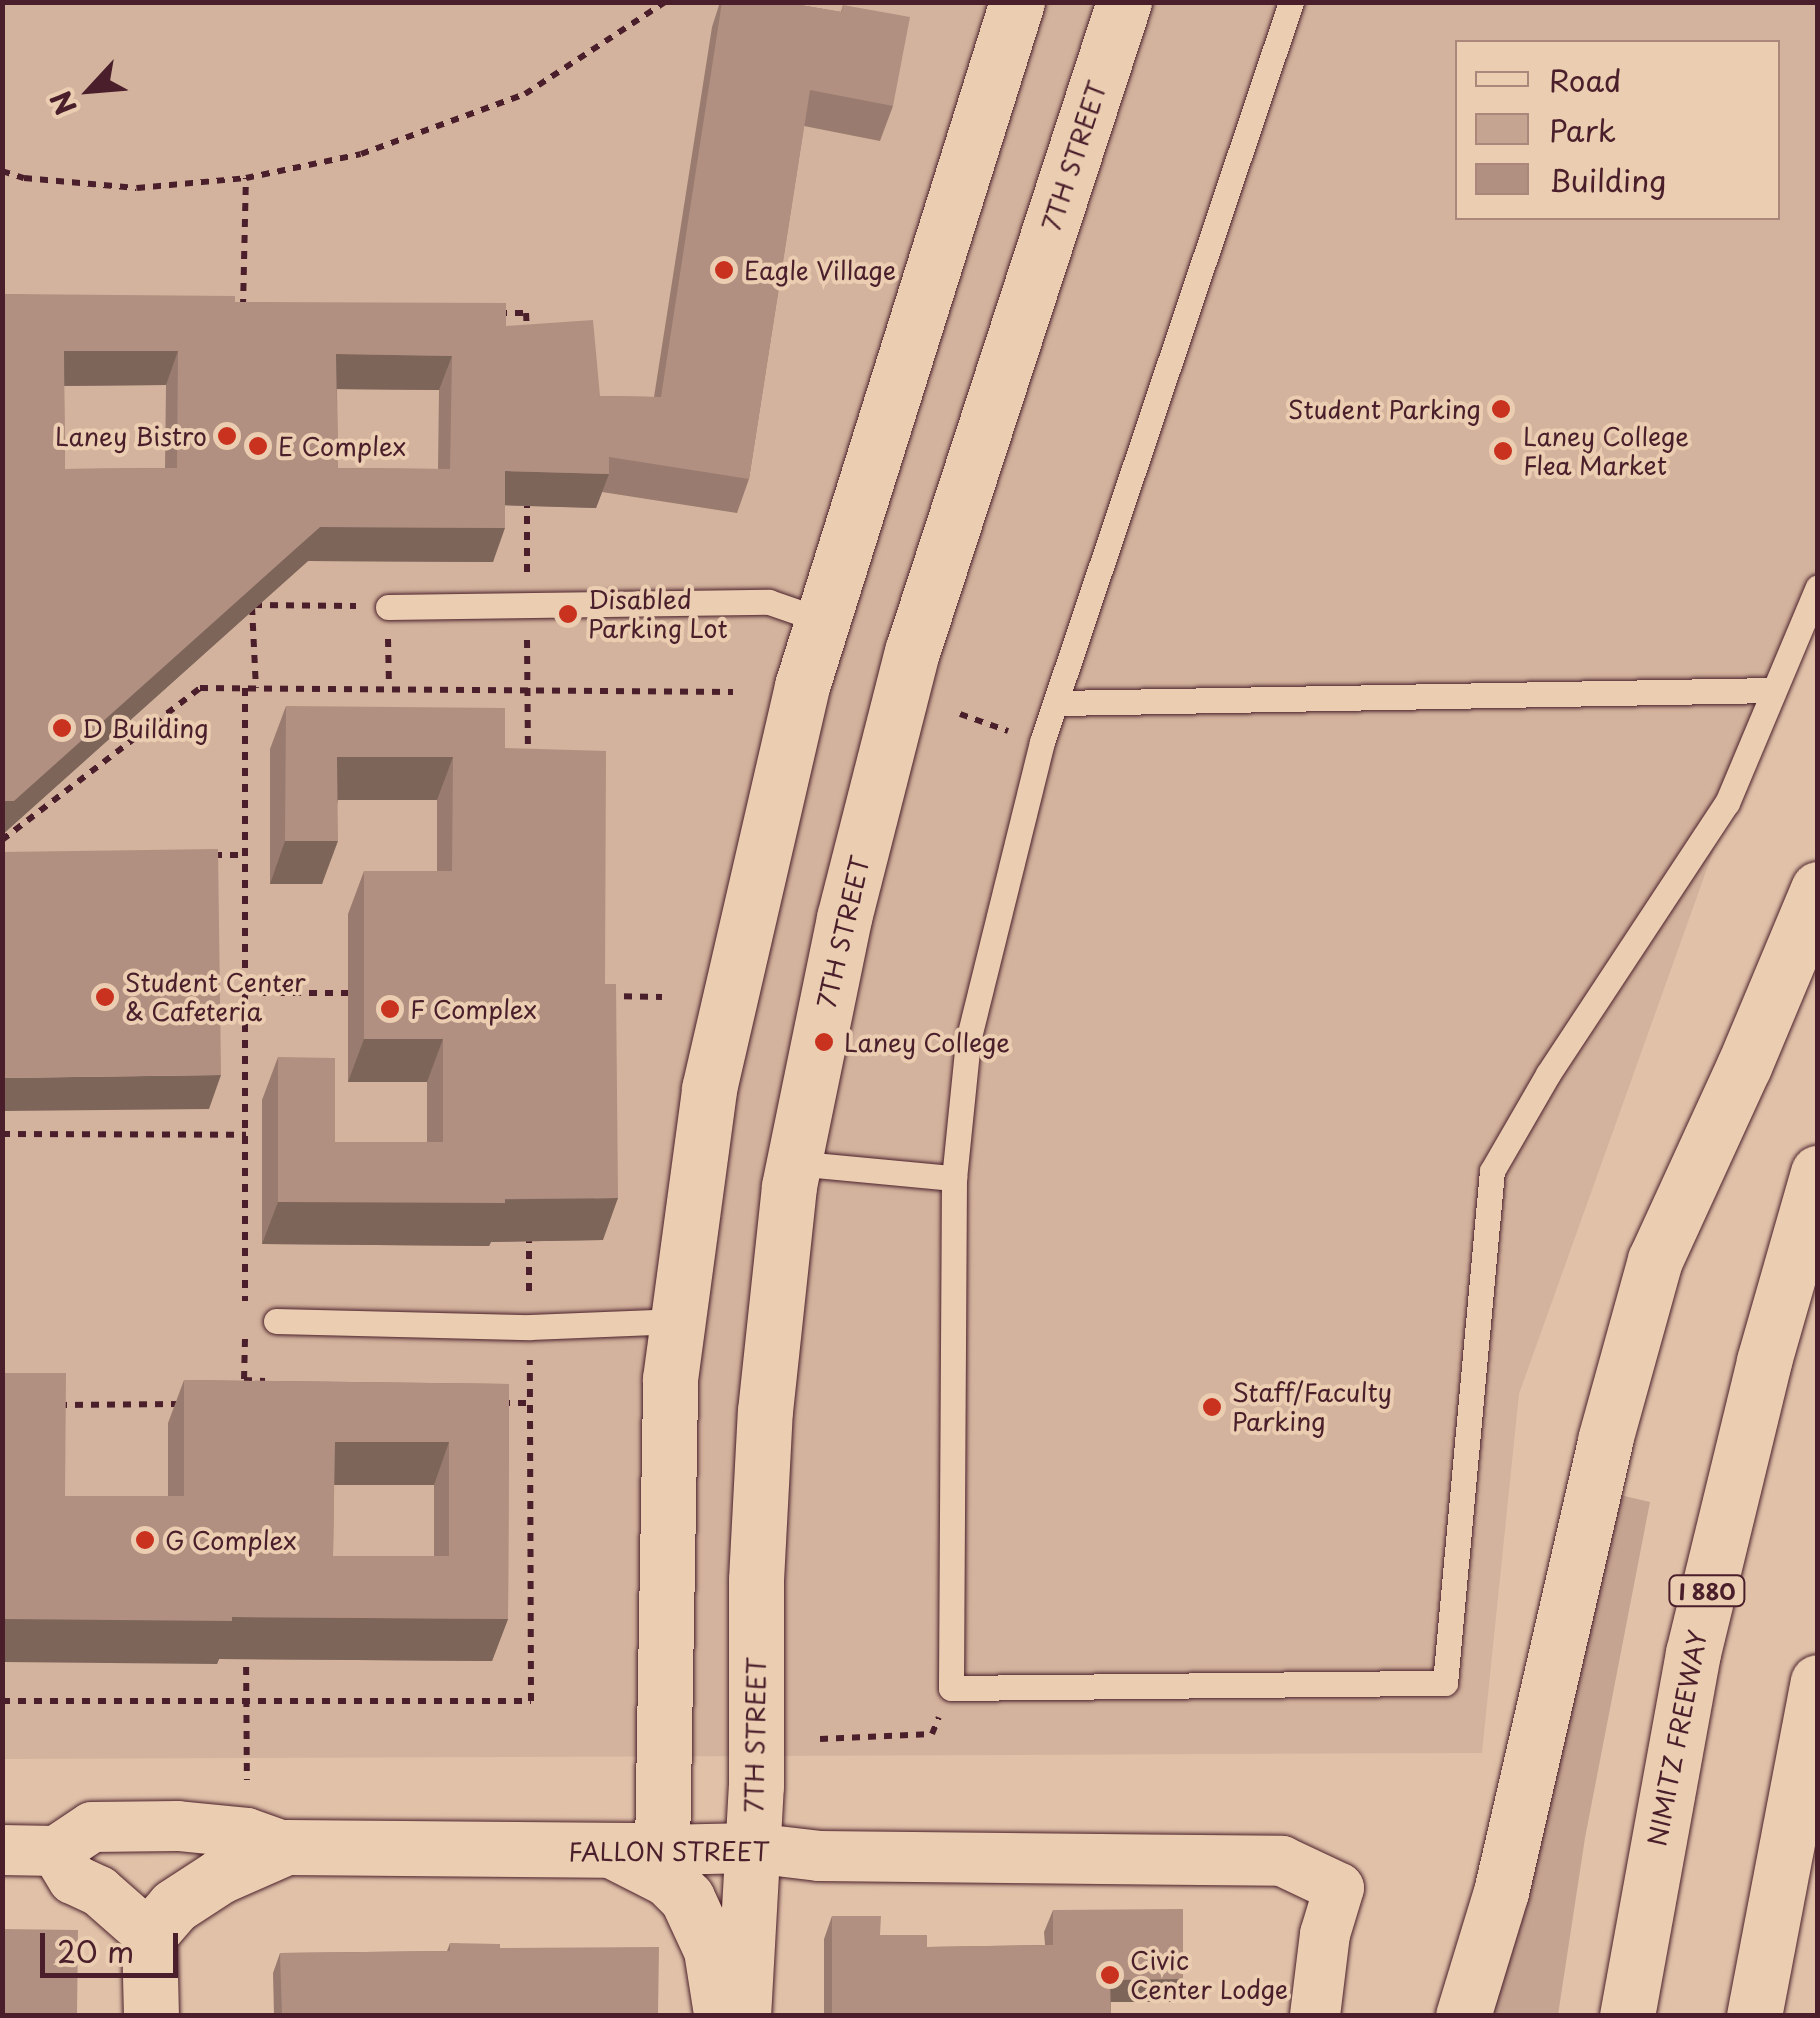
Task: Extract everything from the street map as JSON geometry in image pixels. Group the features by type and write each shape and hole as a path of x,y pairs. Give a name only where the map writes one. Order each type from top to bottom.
{"main road":[{"path":"721,2016 711,1950 687,1898 638,1851 670,1379 709,1088 821,620 1016,2"},
{"name":"7TH STREET","path":"743,2016 765,1410 794,1164 844,918 912,652 1124,2"},
{"path":"1463,2016 1501,1892 1606,1440 1655,1260 1744,1066 1818,889"},
{"name":"NIMITZ FREEWAY","path":"1627,2016 1693,1653 1764,1361 1818,1173"},
{"path":"1754,2016 1818,1682"},
{"path":"151,2016 149,1935 174,1906 220,1876 286,1847"},
{"name":"FALLON STREET","path":"286,1847 638,1851"}],"street":[{"name":"FALLON STREET","path":"56,1851 92,1827 212,1828 247,1833 286,1847"},
{"name":"FALLON STREET","path":"638,1851 752,1848 819,1856 1282,1861 1338,1888 1326,1934 1315,2016"},
{"path":"2,1850 56,1851 73,1879 99,1891 149,1935"}],"lane":[{"path":"1291,2 1042,742 968,1041 954,1178 952,1688 1445,1684 1492,1171 1548,1074 1726,802 1818,587"},
{"path":"381,607 769,602 821,620"},
{"path":"1058,702 1771,690"},
{"path":"794,1164 954,1178"},
{"path":"276,1320 530,1326 679,1321"}],"path":[{"path":"2,171 24,178 137,188 246,178 361,154 526,94 665,2"},
{"path":"243,312 246,178"},
{"path":"224,312 262,312"},
{"path":"489,313 526,313 526,352"},
{"path":"527,489 528,764"},
{"path":"251,585 256,688"},
{"path":"233,605 381,607"},
{"path":"2,840 200,688 733,692"},
{"path":"245,688 246,1261"},
{"path":"960,714 1042,742"},
{"path":"208,855 246,856"},
{"path":"246,992 348,994"},
{"path":"605,996 662,997"},
{"path":"2,1134 246,1135"},
{"path":"2,1702 531,1701 529,1229"},
{"path":"243,1396 244,1380"},
{"path":"266,1381 266,1392"},
{"path":"490,1403 530,1403"},
{"path":"40,1404 190,1404"},
{"path":"246,1644 247,1780"},
{"path":"820,1739 932,1734 952,1688"}],"shaded area":[{"name":"Laney College","path":"2,3 1817,3 1817,600 1771,690 1519,1394 1482,1753 3,1759"}],"green space":[{"path":"1616,1494 1650,1502 1585,1838 1558,2015 1492,2016"}],"building":[{"path":"722,2 783,2 842,12 843,5 910,17 893,106 810,90 749,479 609,457 609,474 505,471 505,528 320,527 14,801 2,801 5,294 235,296 235,302 506,303 506,326 593,320 600,396 661,397","holes":["64,351 178,351 177,468 65,469","336,354 452,356 450,469 338,468"]},
{"path":"286,706 505,708 505,748 606,751 605,984 616,984 618,1198 505,1199 505,1203 278,1202 278,1057 335,1058 335,1142 443,1142 443,1039 364,1039 364,871 452,871 453,757 337,757 338,841 285,841"},
{"name":"Student Center & Cafeteria","path":"218,849 221,1075 3,1078 2,852"},
{"path":"2,1373 66,1373 65,1496 184,1496 184,1380 509,1384 508,1619 2,1619","holes":["335,1442 449,1442 449,1556 333,1556"]},
{"path":"1183,1909 1183,1979 1110,1980 1111,2016 832,2016 832,1916 881,1916 880,1935 927,1935 927,1947 1053,1945 1053,1910"},
{"path":"2,1929 78,1930 77,2016 2,2016"},
{"path":"450,1943 500,1944 500,1948 659,1947 658,2016 282,2016 280,1953 450,1951"}],"place":[{"name":"Eagle Village","path":"724,270"},
{"name":"Student Parking","path":"1501,409"},
{"name":"Laney Bistro","path":"227,436"},
{"name":"E Complex","path":"258,446"},
{"name":"Laney College Flea Market","path":"1503,451"},
{"name":"Disabled Parking Lot","path":"568,614"},
{"name":"D Building","path":"62,728"},
{"name":"Student Center & Cafeteria","path":"105,997"},
{"name":"F Complex","path":"390,1009"},
{"name":"Laney College","path":"824,1042"},
{"name":"Staff/Faculty Parking","path":"1212,1407"},
{"name":"G Complex","path":"145,1540"},
{"name":"Civic Center Lodge","path":"1110,1975"}]}
